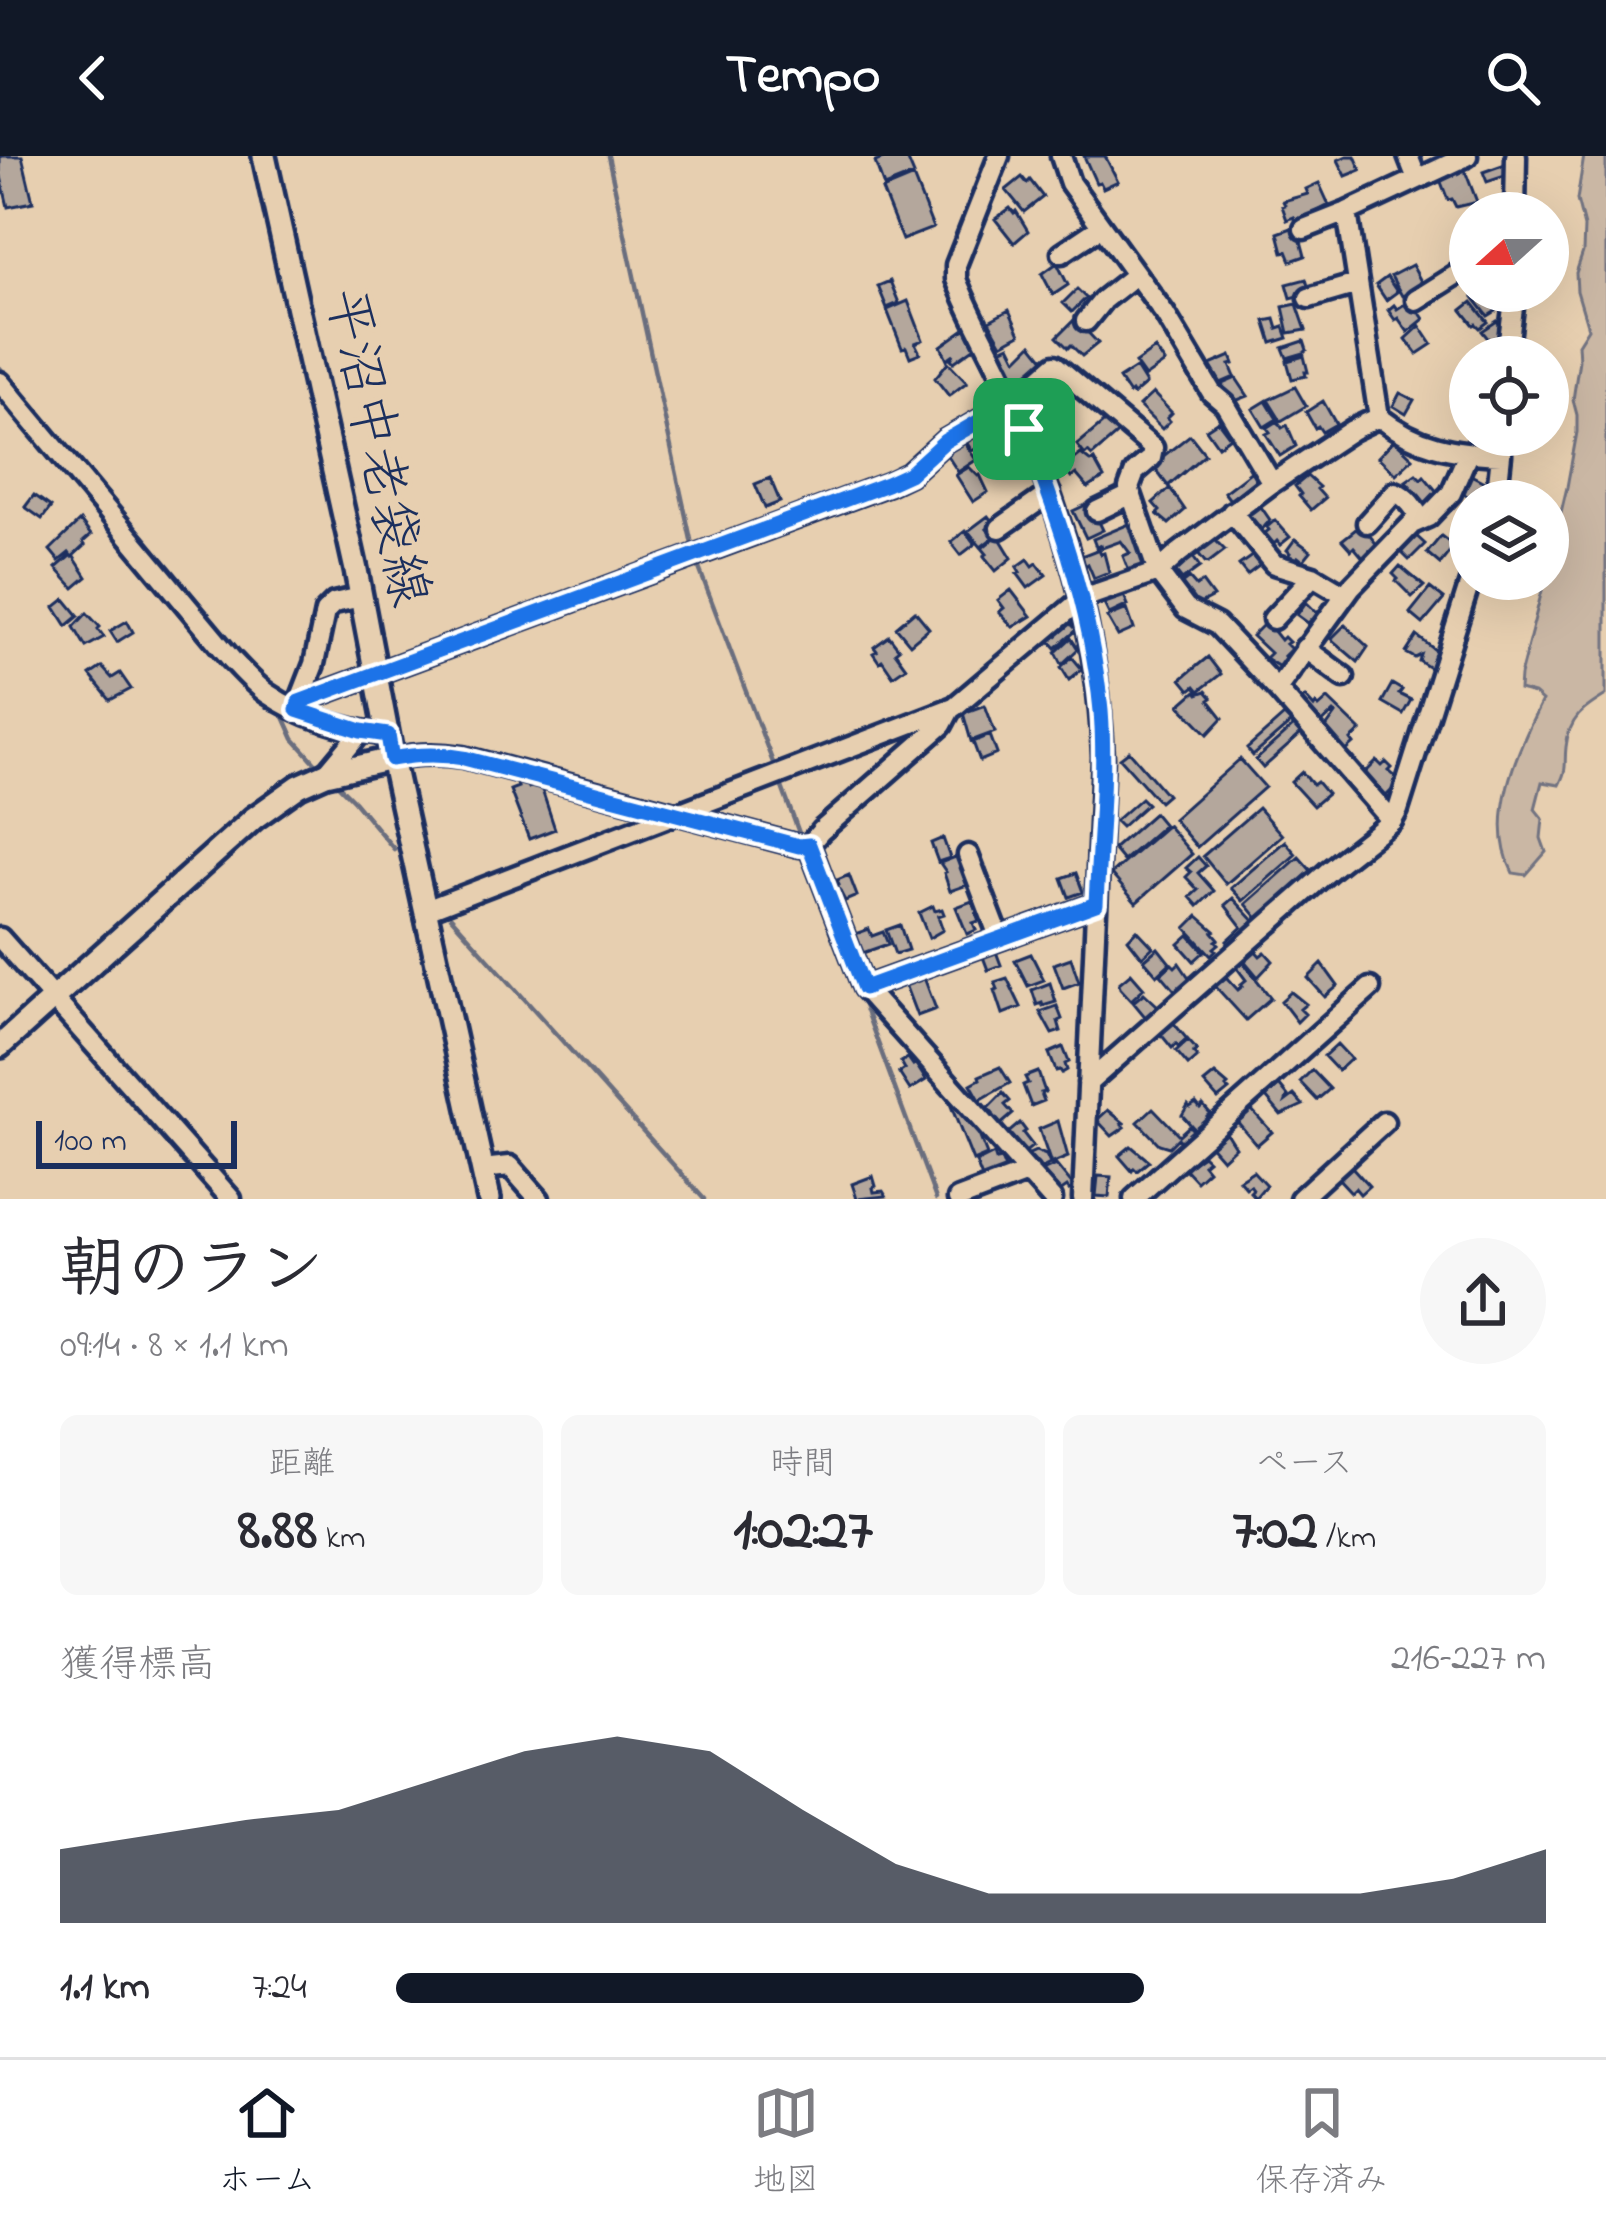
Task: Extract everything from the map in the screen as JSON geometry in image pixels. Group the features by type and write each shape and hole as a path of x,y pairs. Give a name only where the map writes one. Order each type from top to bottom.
{"main road":[{"name":"平沼中老袋線","path":"264,156 489,1199"},
{"path":"0,1046 254,818 299,786 326,774 392,759"}],"street":[{"path":"999,156 956,266 956,279 1014,401 1050,493 1083,598 1102,732 1082,1199"},
{"path":"1061,156 1070,183 1165,314 1272,483"},
{"path":"1408,156 1417,178"},
{"path":"1304,229 1467,156"},
{"path":"1515,192 1516,156"},
{"path":"1347,212 1379,417 1422,444 1449,450"},
{"path":"1062,253 1101,227"},
{"path":"1087,321 1103,300 1136,274"},
{"path":"1416,300 1449,279"},
{"path":"1309,298 1357,284"},
{"path":"298,706 887,484 909,474 945,441 1014,401 1054,364 1153,448 1129,488 1158,572 1186,609 1217,625 1392,821"},
{"path":"0,382 232,660 267,693 361,731 388,735"},
{"path":"426,910 951,708 1083,598 1158,572 1272,483 1379,417"},
{"path":"1277,689 1345,595 1412,524 1428,517 1450,493 1467,456"},
{"path":"1367,523 1395,492 1421,520"},
{"path":"1000,528 1050,493"},
{"path":"1097,511 1130,495"},
{"path":"1232,512 1274,564 1313,576 1345,595"},
{"path":"1273,619 1313,576"},
{"path":"298,706 314,664 325,612 334,603 361,597"},
{"path":"1088,1083 1392,821 1464,600"},
{"path":"1306,648 1344,677"},
{"path":"392,759 440,753 464,758 799,846 809,845 942,725 951,708"},
{"path":"326,774 361,731"},
{"path":"809,845 864,988 1052,1199"},
{"path":"968,855 1000,939"},
{"path":"864,988 1096,904"},
{"path":"0,938 231,1199"},
{"path":"1134,1199 1370,988"},
{"path":"1300,1199 1384,1122"},
{"path":"482,1169 510,1166 539,1199"},
{"path":"958,1199 1029,1172"}],"shaded area":[{"path":"1584,156 1606,156 1606,695 1574,721 1559,785 1542,782 1535,809 1543,819 1541,838 1546,852 1526,875 1513,873 1505,852 1503,808 1514,764 1542,701 1519,690 1540,600 1569,600 1568,480 1577,432 1573,400 1578,344 1588,328 1577,291 1584,227 1577,200"}],"building":[{"path":"0,156 22,156 33,202 8,207"},
{"path":"906,156 914,175 884,187 875,162"},
{"path":"1084,156 1105,156 1118,181 1103,188 1096,183"},
{"path":"1355,156 1361,170 1346,176 1338,160"},
{"path":"1511,162 1511,174 1487,182 1483,172"},
{"path":"1464,168 1473,192 1449,192 1448,200 1439,177"},
{"path":"913,177 933,228 902,240 882,190"},
{"path":"1022,177 1043,197 1024,212 1006,190"},
{"path":"1319,183 1329,205 1296,222 1294,217 1287,220 1283,201 1308,194 1306,189"},
{"path":"1010,208 1028,231 1014,243 995,219"},
{"path":"1297,226 1305,256 1291,261 1278,233"},
{"path":"1057,263 1068,285 1053,295 1042,274"},
{"path":"1412,265 1423,285 1402,296 1391,276"},
{"path":"1387,277 1397,292 1386,300 1376,285"},
{"path":"1306,279 1310,293 1291,298 1287,284"},
{"path":"890,281 899,303 887,308 878,286"},
{"path":"1077,289 1086,298 1072,312 1063,303"},
{"path":"1411,300 1424,319 1408,332 1388,310"},
{"path":"908,301 923,340 915,343 920,353 910,357 887,310"},
{"path":"1297,304 1306,330 1289,333 1283,307"},
{"path":"1009,310 1020,334 1002,344 989,321"},
{"path":"1464,312 1480,312 1488,322 1480,328"},
{"path":"1075,319 1098,343 1082,356 1057,337"},
{"path":"1275,319 1288,338 1272,343 1265,321"},
{"path":"1497,321 1503,329 1499,332 1502,336 1486,336 1482,331"},
{"path":"1420,326 1432,344 1417,354 1406,339"},
{"path":"966,328 978,345 954,362 954,354 947,359 941,346"},
{"path":"1304,341 1304,353 1287,358 1283,348"},
{"path":"1032,344 1045,360 1017,385 1001,349 1010,345 1017,359"},
{"path":"1155,349 1165,363 1145,377 1135,363"},
{"path":"1231,356 1235,377 1221,383 1210,365"},
{"path":"1304,356 1306,376 1292,379 1287,361"},
{"path":"948,362 967,382 949,396 935,378"},
{"path":"1136,368 1146,384 1133,395 1119,379"},
{"path":"1056,374 1064,382 1045,401 1035,390"},
{"path":"1236,378 1248,396 1230,403 1222,384"},
{"path":"1295,387 1306,406 1281,421 1268,400"},
{"path":"1153,393 1172,413 1162,429 1139,406"},
{"path":"1400,393 1414,400 1406,414 1393,406"},
{"path":"1266,401 1277,419 1264,427 1253,409"},
{"path":"1323,401 1336,424 1322,432 1306,412"},
{"path":"1050,415 1068,438 1057,448 1038,427"},
{"path":"1109,418 1121,431 1092,456 1085,455 1077,445"},
{"path":"1218,421 1230,437 1218,446 1206,429"},
{"path":"1278,421 1282,428 1287,425 1296,446 1280,456 1266,434"},
{"path":"981,430 988,441 972,451 965,440"},
{"path":"1190,435 1205,454 1168,486 1152,465"},
{"path":"963,440 976,460 958,472 945,452"},
{"path":"1394,440 1413,458 1396,474 1378,457"},
{"path":"1081,454 1094,460 1104,478 1088,488 1063,468"},
{"path":"969,467 980,475 988,492 973,502 956,475"},
{"path":"1253,470 1259,477 1230,500 1224,492"},
{"path":"1416,474 1421,479 1424,476 1439,494 1426,505 1406,481"},
{"path":"1307,476 1325,498 1311,510 1295,486"},
{"path":"770,478 780,502 765,508 755,484"},
{"path":"1170,488 1185,510 1169,524 1153,503"},
{"path":"34,495 51,507 42,519 25,507"},
{"path":"1257,501 1270,520 1260,532 1246,516"},
{"path":"1090,503 1103,530 1086,538 1073,511"},
{"path":"988,516 994,524 987,529 994,537 981,547 968,531"},
{"path":"1275,520 1290,537 1280,545 1265,533"},
{"path":"80,521 91,535 72,557 69,553 59,561 50,550"},
{"path":"1134,522 1153,565 1130,574 1123,556 1130,553 1121,541 1102,548 1093,539"},
{"path":"1361,525 1379,547 1364,559 1342,540"},
{"path":"1219,529 1223,535 1216,541 1225,550 1205,562 1194,548"},
{"path":"965,531 975,544 961,555 951,542"},
{"path":"1413,533 1425,544 1409,560 1398,549"},
{"path":"998,535 1012,558 996,571 982,548"},
{"path":"1441,536 1449,542 1449,552 1440,564 1427,553"},
{"path":"1295,539 1311,551 1303,561 1288,556"},
{"path":"1099,549 1109,572 1094,578 1081,556"},
{"path":"1190,553 1200,567 1182,580 1171,566"},
{"path":"1256,553 1263,563 1247,575 1239,565"},
{"path":"70,556 87,577 74,588 56,568"},
{"path":"1028,559 1046,575 1028,588 1017,567"},
{"path":"1400,566 1424,586 1412,597 1393,574"},
{"path":"1189,578 1196,586 1202,582 1213,597 1196,606 1179,594 1184,590 1180,585"},
{"path":"1430,588 1444,599 1423,624 1410,613"},
{"path":"1011,590 1031,616 1013,627 999,612 1004,608 998,600"},
{"path":"1123,593 1128,605 1109,614 1103,602"},
{"path":"65,599 79,616 67,626 55,607"},
{"path":"1306,602 1319,615 1314,622 1297,615"},
{"path":"1127,609 1134,629 1118,636 1107,617"},
{"path":"915,611 929,628 910,644 896,627"},
{"path":"87,613 104,637 86,647 74,627"},
{"path":"127,621 133,632 117,642 110,631"},
{"path":"1069,622 1077,630 1056,648 1050,641"},
{"path":"1263,625 1289,642 1291,649 1284,656 1289,660 1281,668 1265,658 1270,653 1252,636"},
{"path":"1345,625 1368,647 1358,662 1331,639"},
{"path":"889,636 906,667 893,676 873,653"},
{"path":"1417,636 1443,656 1433,670 1419,661 1421,655 1415,658 1406,653"},
{"path":"1071,638 1078,649 1062,664 1056,652"},
{"path":"1072,657 1082,669 1069,680 1061,667"},
{"path":"1208,657 1221,674 1199,691 1195,686 1190,690 1181,679"},
{"path":"102,667 112,678 120,673 131,689 110,700 90,675"},
{"path":"1392,684 1411,700 1403,714 1382,702"},
{"path":"1196,691 1206,691 1223,718 1208,734 1180,705"},
{"path":"1305,697 1314,707 1328,699 1361,731 1345,752 1326,728 1336,714 1317,728 1296,705"},
{"path":"985,705 995,732 971,741 963,713"},
{"path":"1284,716 1291,723 1253,756 1247,749"},
{"path":"1294,726 1301,734 1263,768 1256,760"},
{"path":"990,735 997,754 980,761 973,742"},
{"path":"1129,751 1167,795 1159,802 1120,758"},
{"path":"1240,759 1265,787 1197,847 1173,819"},
{"path":"1377,761 1382,766 1386,762 1398,779 1384,798 1362,776"},
{"path":"1302,772 1327,794 1313,806 1291,782"},
{"path":"524,778 528,788 540,784 555,829 529,839 510,790"},
{"path":"1141,798 1147,804 1121,827 1115,821"},
{"path":"1258,808 1282,835 1226,884 1203,856"},
{"path":"1154,813 1164,825 1123,861 1113,849"},
{"path":"1167,825 1192,854 1136,903 1111,874"},
{"path":"943,838 950,858 938,862 931,843"},
{"path":"1285,841 1296,854 1243,901 1231,888"},
{"path":"958,856 966,869 962,871 967,885 950,891 940,863"},
{"path":"1198,857 1206,866 1198,873 1214,891 1198,906 1190,897 1198,890 1186,877 1191,872 1186,868"},
{"path":"1299,857 1314,874 1261,922 1246,904"},
{"path":"1076,873 1083,892 1069,897 1062,878"},
{"path":"849,875 857,896 845,901 837,880"},
{"path":"1233,898 1257,924 1232,946 1227,941 1242,927 1225,905"},
{"path":"972,901 979,921 973,923 976,930 967,934 956,907"},
{"path":"933,906 935,911 942,909 944,914 938,916 943,930 929,938 919,913"},
{"path":"1198,916 1219,939 1211,955 1186,928"},
{"path":"900,925 908,950 895,954 886,930"},
{"path":"869,929 872,936 883,932 888,944 857,955 850,936"},
{"path":"1137,930 1153,947 1142,957 1128,939"},
{"path":"1189,935 1204,952 1194,961 1179,944"},
{"path":"1158,948 1170,963 1157,975 1144,960"},
{"path":"995,949 1001,965 988,970 982,954"},
{"path":"1254,949 1273,961 1258,977 1243,959"},
{"path":"1031,954 1044,980 1028,986 1015,960"},
{"path":"1071,958 1079,982 1063,988 1054,964"},
{"path":"1243,962 1271,998 1246,1020 1215,986 1226,977 1238,990 1243,986 1246,980 1237,968"},
{"path":"1179,963 1192,982 1178,994 1161,974"},
{"path":"1322,964 1338,986 1325,997 1308,978"},
{"path":"1131,973 1144,988 1131,1000 1119,983"},
{"path":"923,975 936,1009 917,1016 904,982"},
{"path":"1007,978 1021,1007 1003,1014 995,982"},
{"path":"1050,983 1056,1002 1037,1005 1032,990"},
{"path":"1291,992 1306,1004 1297,1022 1281,1001"},
{"path":"1144,993 1158,1006 1147,1019 1133,1002"},
{"path":"1057,1006 1061,1031 1052,1034 1040,1012"},
{"path":"1172,1021 1187,1039 1172,1048 1159,1032"},
{"path":"1188,1040 1197,1057 1188,1065 1176,1051"},
{"path":"1337,1044 1351,1059 1338,1071 1324,1056"},
{"path":"1063,1047 1069,1062 1062,1073 1056,1071 1049,1053"},
{"path":"908,1058 926,1080 910,1090 899,1073 905,1069 901,1062"},
{"path":"1000,1067 1010,1083 980,1100 971,1084"},
{"path":"1312,1070 1330,1089 1317,1100 1300,1082"},
{"path":"1038,1072 1044,1101 1031,1106 1023,1085 1028,1083 1025,1077"},
{"path":"1215,1074 1229,1090 1218,1099 1204,1083"},
{"path":"1279,1085 1288,1096 1286,1101 1294,1095 1303,1105 1281,1115 1266,1097"},
{"path":"1003,1093 1013,1114 998,1127 988,1108"},
{"path":"956,1098 971,1115 987,1155 973,1161 949,1101"},
{"path":"1196,1103 1200,1108 1203,1105 1212,1121 1198,1133 1182,1115 1188,1105"},
{"path":"1153,1108 1179,1135 1189,1126 1196,1133 1184,1144 1178,1138 1169,1147 1159,1144 1138,1122"},
{"path":"1251,1109 1272,1132 1257,1145 1235,1119"},
{"path":"1108,1110 1125,1127 1112,1136 1097,1120"},
{"path":"1058,1121 1068,1157 1051,1164 1039,1129"},
{"path":"1020,1123 1033,1146 1023,1154 1007,1134"},
{"path":"1223,1128 1235,1147 1222,1159 1207,1142"},
{"path":"1131,1146 1149,1161 1137,1171 1119,1156"},
{"path":"1036,1151 1046,1155 1050,1164 1036,1171 1027,1155"},
{"path":"994,1154 1007,1174 984,1183 976,1163"},
{"path":"1203,1155 1208,1170 1196,1181 1184,1168"},
{"path":"1056,1165 1074,1187 1057,1194 1038,1173"},
{"path":"1351,1166 1369,1186 1360,1194 1355,1188 1351,1192 1338,1178"},
{"path":"1253,1171 1266,1185 1255,1198 1250,1185 1246,1188 1239,1180"},
{"path":"873,1176 874,1192 883,1191 886,1196 857,1199 852,1184"},
{"path":"1098,1176 1111,1177 1109,1197 1096,1196"}],"waterway":[{"path":"608,156 693,549"},
{"path":"0,368 8,378"},
{"path":"39,414 272,688"},
{"path":"696,560 775,768"},
{"path":"281,710 294,739 321,769"},
{"path":"779,779 802,841"},
{"path":"334,781 394,849"},
{"path":"451,917 704,1199"},
{"path":"859,992 936,1199"}],"route":[{"path":"1014,401 1024,429 1050,493 1090,633 1103,757 1096,904 864,988 809,845 440,753 392,759 388,735 338,725 297,710 299,702 887,484 909,474 945,441 1014,401"}]}
